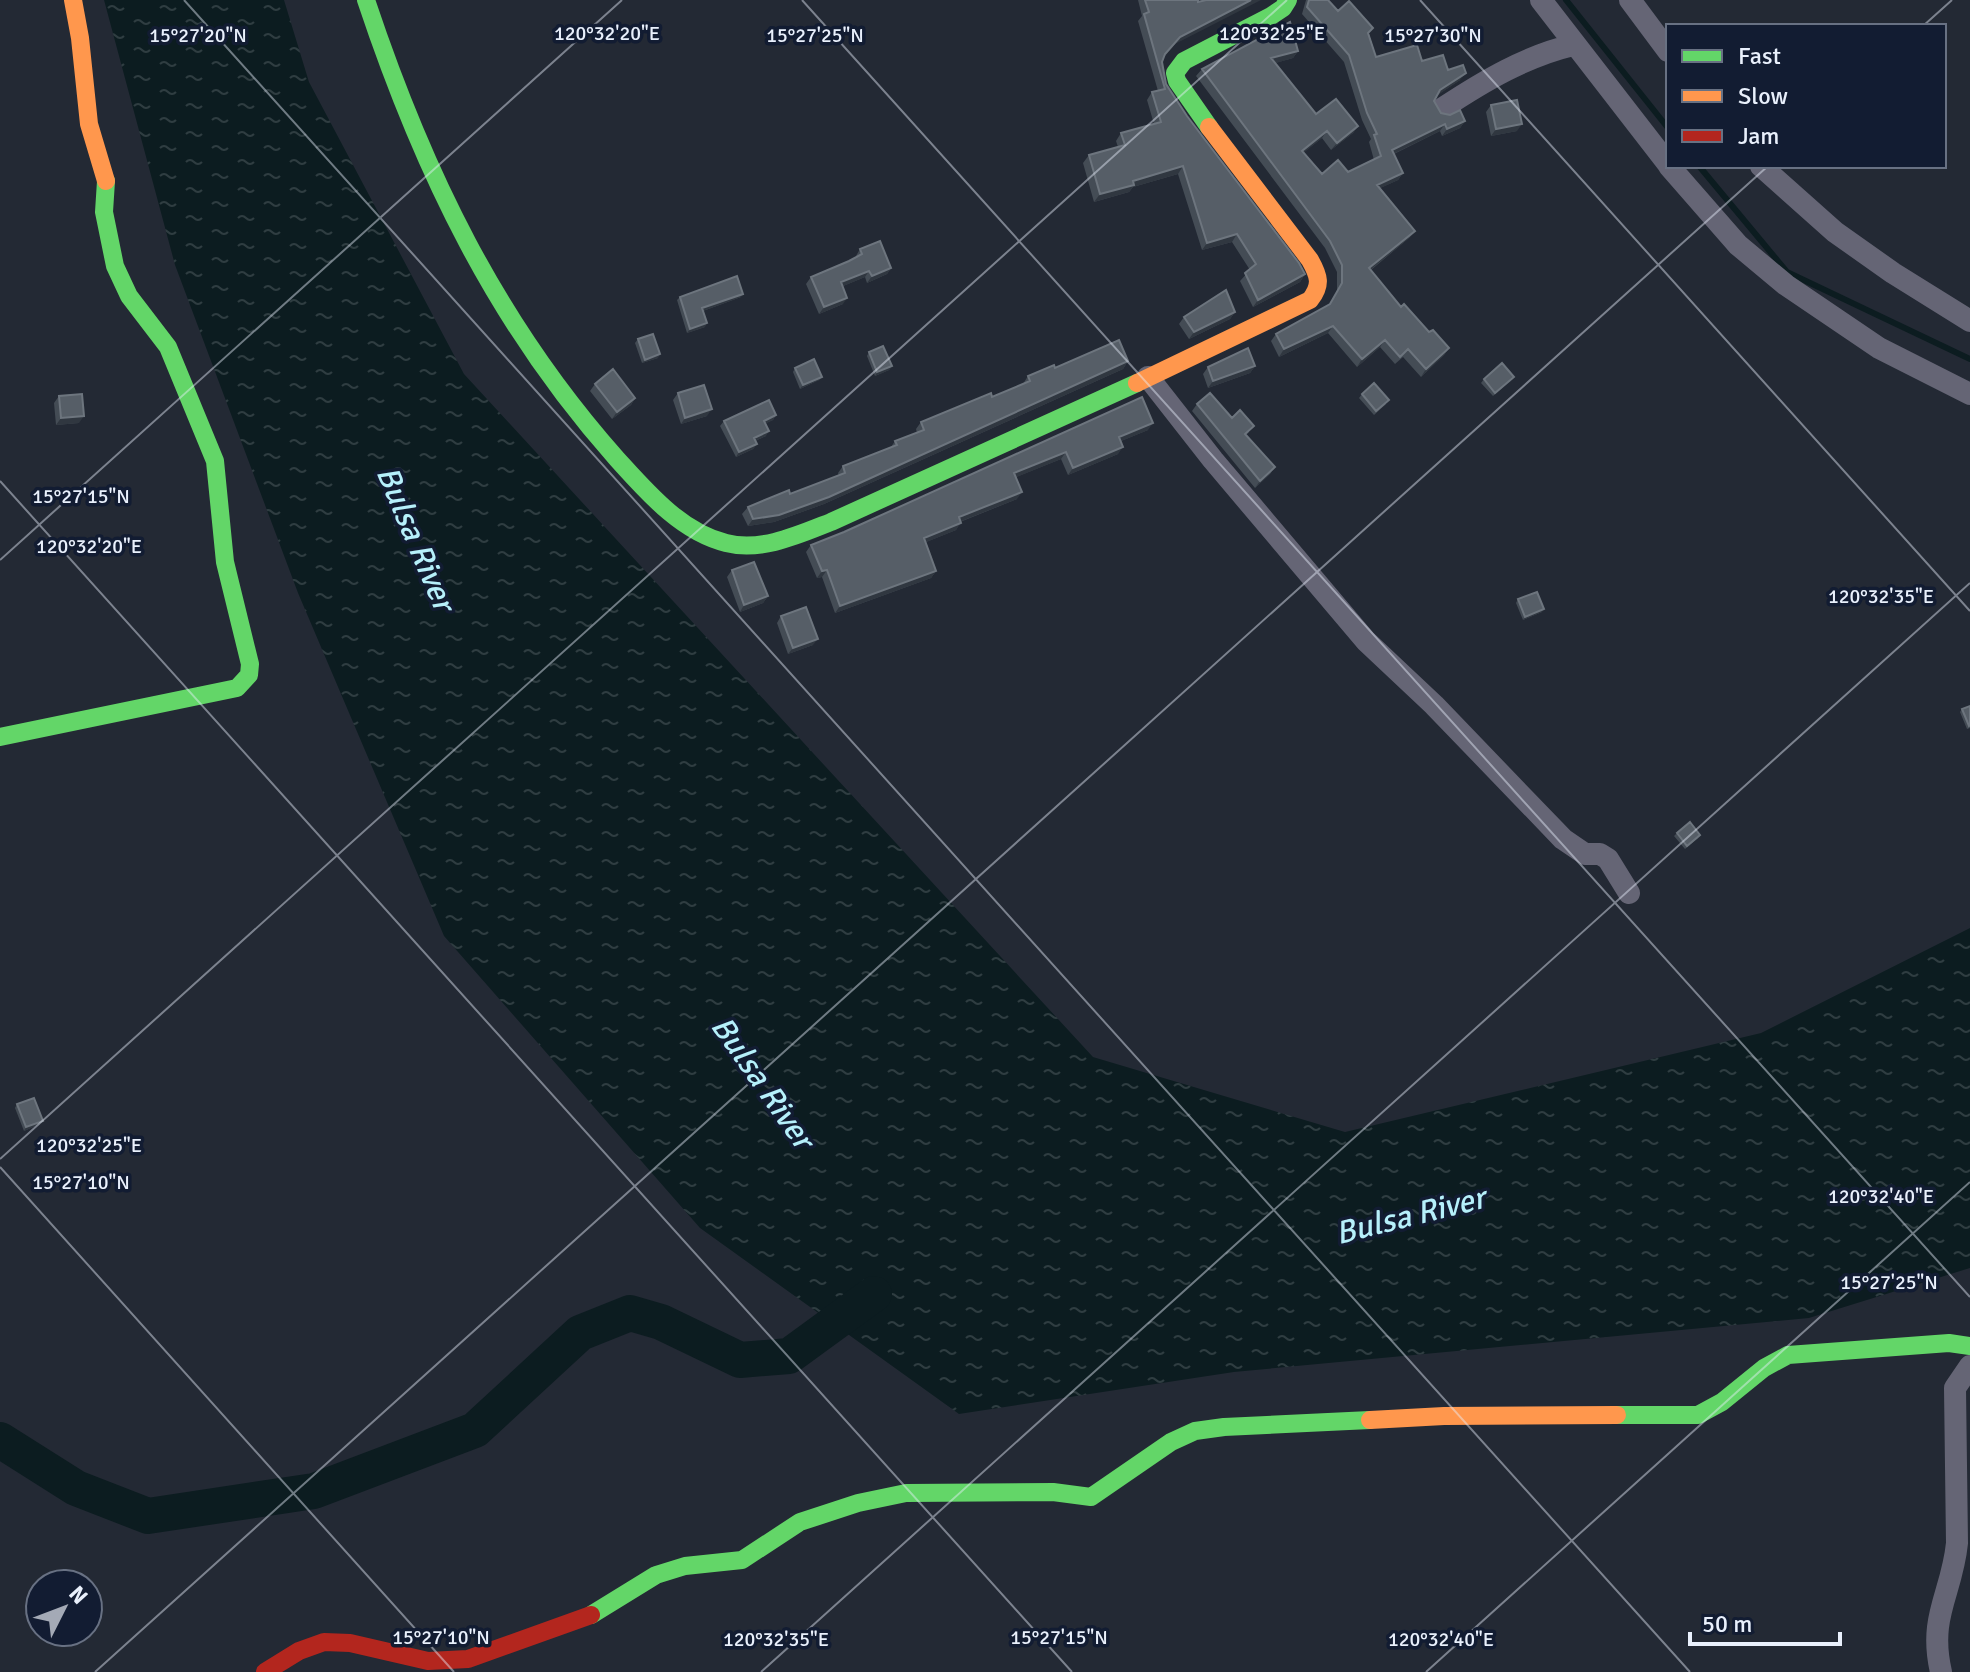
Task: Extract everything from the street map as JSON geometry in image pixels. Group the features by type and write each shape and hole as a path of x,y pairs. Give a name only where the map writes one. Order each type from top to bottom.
{"street":[{"path":"0,737 237,688 249,675 250,664 225,562 215,461 168,347 129,296 115,266 104,212 106,181 89,124 73,0"},
{"path":"366,0 405,114 457,226 515,325 548,374 608,450 668,509 708,536 726,543 748,546 799,535 982,455 1310,300 1318,290 1320,278 1310,260 1198,113 1175,73 1184,61 1271,16 1288,0"},
{"path":"1541,0 1666,161"},
{"path":"1630,0 1666,48"},
{"path":"1443,108 1521,62 1573,45"},
{"path":"1672,168 1738,245 1786,285 1879,348 1970,394"},
{"path":"1763,168 1835,232 1970,321"},
{"path":"1148,377 1213,460 1366,641 1434,705 1563,839 1585,854 1600,854 1608,859 1629,893"},
{"path":"265,1672 299,1651 324,1642 350,1643 428,1661 468,1659 594,1614 656,1575 685,1566 742,1560 800,1522 828,1511 906,1493 1053,1492 1091,1497 1171,1442 1195,1431 1444,1416 1698,1415 1715,1409 1771,1362 1788,1355 1949,1343 1970,1346"},
{"path":"1941,1672 1935,1636 1957,1543 1955,1388 1970,1366"}],"water":[{"name":"Bulsa River","path":"104,0 284,0 309,82 464,374 1093,1057 1345,1132 1761,1033 1970,928 1970,1268 1809,1318 1234,1372 959,1414 700,1228 444,936 298,593 175,265"}],"building":[{"path":"1145,0 1251,0 1180,37 1162,62 1166,84 1187,116 1305,274 1258,300 1245,273 1256,264 1237,234 1207,243 1183,166 1100,194 1089,155 1125,145 1121,133 1161,122 1152,92 1165,89 1144,14 1149,12"},
{"path":"1309,0 1328,0 1338,11 1349,1 1373,28 1368,33 1376,57 1417,45 1422,61 1443,55 1448,70 1463,65 1466,73 1440,90 1434,101 1441,113 1450,115 1460,110 1465,121 1447,129 1445,124 1392,150 1403,173 1377,185 1415,231 1369,268 1401,307 1404,304 1429,332 1433,330 1449,348 1426,369 1408,349 1400,357 1385,340 1362,359 1333,326 1284,349 1276,334 1330,304 1342,283 1342,265 1330,241 1202,69 1290,22 1298,51 1271,58 1316,114 1336,99 1358,126 1337,143 1327,131 1302,151 1322,174 1338,160 1348,172 1381,156 1374,135 1377,134 1367,113 1349,55 1307,7"},
{"path":"1517,100 1522,124 1496,129 1491,105"},
{"path":"880,241 891,268 872,276 869,271 841,282 847,298 824,307 811,277 849,261 862,254 860,249"},
{"path":"737,276 743,294 702,308 707,323 690,329 680,297"},
{"path":"1226,290 1235,312 1194,332 1184,317"},
{"path":"653,334 660,354 645,360 638,339"},
{"path":"1119,340 1128,361 829,497 779,515 753,519 748,507 789,490 790,494 845,473 843,466 897,445 895,441 924,430 921,422 991,393 992,397 1030,381 1028,376 1054,365 1055,368"},
{"path":"883,346 892,366 877,372 869,352"},
{"path":"1248,348 1255,366 1213,381 1208,367"},
{"path":"814,359 822,377 803,385 795,368"},
{"path":"1502,363 1514,377 1495,393 1484,379"},
{"path":"613,369 635,398 617,412 595,384"},
{"path":"1374,383 1389,400 1376,411 1362,394"},
{"path":"704,385 712,409 685,418 678,393"},
{"path":"1210,393 1232,418 1240,410 1254,426 1245,434 1275,467 1260,481 1197,404"},
{"path":"82,394 84,416 61,418 59,396"},
{"path":"1142,397 1153,423 1119,437 1123,447 1073,468 1066,452 1014,473 1022,492 959,517 961,523 924,538 936,571 840,606 827,570 822,571 811,545"},
{"path":"769,400 776,415 764,421 769,431 754,438 757,444 739,452 724,421"},
{"path":"754,562 768,596 744,605 732,570"},
{"path":"1537,592 1544,609 1525,617 1518,599"},
{"path":"806,607 818,639 793,648 781,616"},
{"path":"1970,706 1970,725 1969,726 1962,709"},
{"path":"1690,822 1700,835 1687,846 1677,833"},
{"path":"34,1098 43,1121 26,1127 17,1104"}],"waterway":[{"path":"1566,0 1666,125"},
{"path":"1701,168 1787,272 1970,359"},
{"path":"0,1440 76,1488 148,1516 314,1491 475,1430 580,1333 630,1313 661,1322 740,1360 789,1356 874,1294"}],"traffic: fast":[{"path":"366,0 412,125 439,185 499,299 574,407 617,459 666,509 710,538 753,545 806,532 1137,383"},
{"path":"1209,127 1177,81 1175,73 1184,61 1271,16 1288,0"},
{"path":"0,737 237,688 249,675 250,664 225,562 215,461 168,347 129,296 115,266 104,212 106,181"},
{"path":"1617,1415 1698,1415 1722,1402 1764,1368 1788,1355 1949,1343 1970,1346"},
{"path":"591,1615 656,1575 685,1566 742,1560 800,1522 858,1503 906,1493 1053,1492 1091,1497 1171,1442 1195,1431 1370,1420"}],"traffic: slow":[{"path":"73,0 89,124 106,181"},
{"path":"1137,383 1310,300 1318,285 1310,260 1209,127"},
{"path":"1370,1420 1444,1416 1617,1415"}],"traffic: jam":[{"path":"265,1672 299,1651 324,1642 350,1643 428,1661 468,1659 591,1615"}]}
